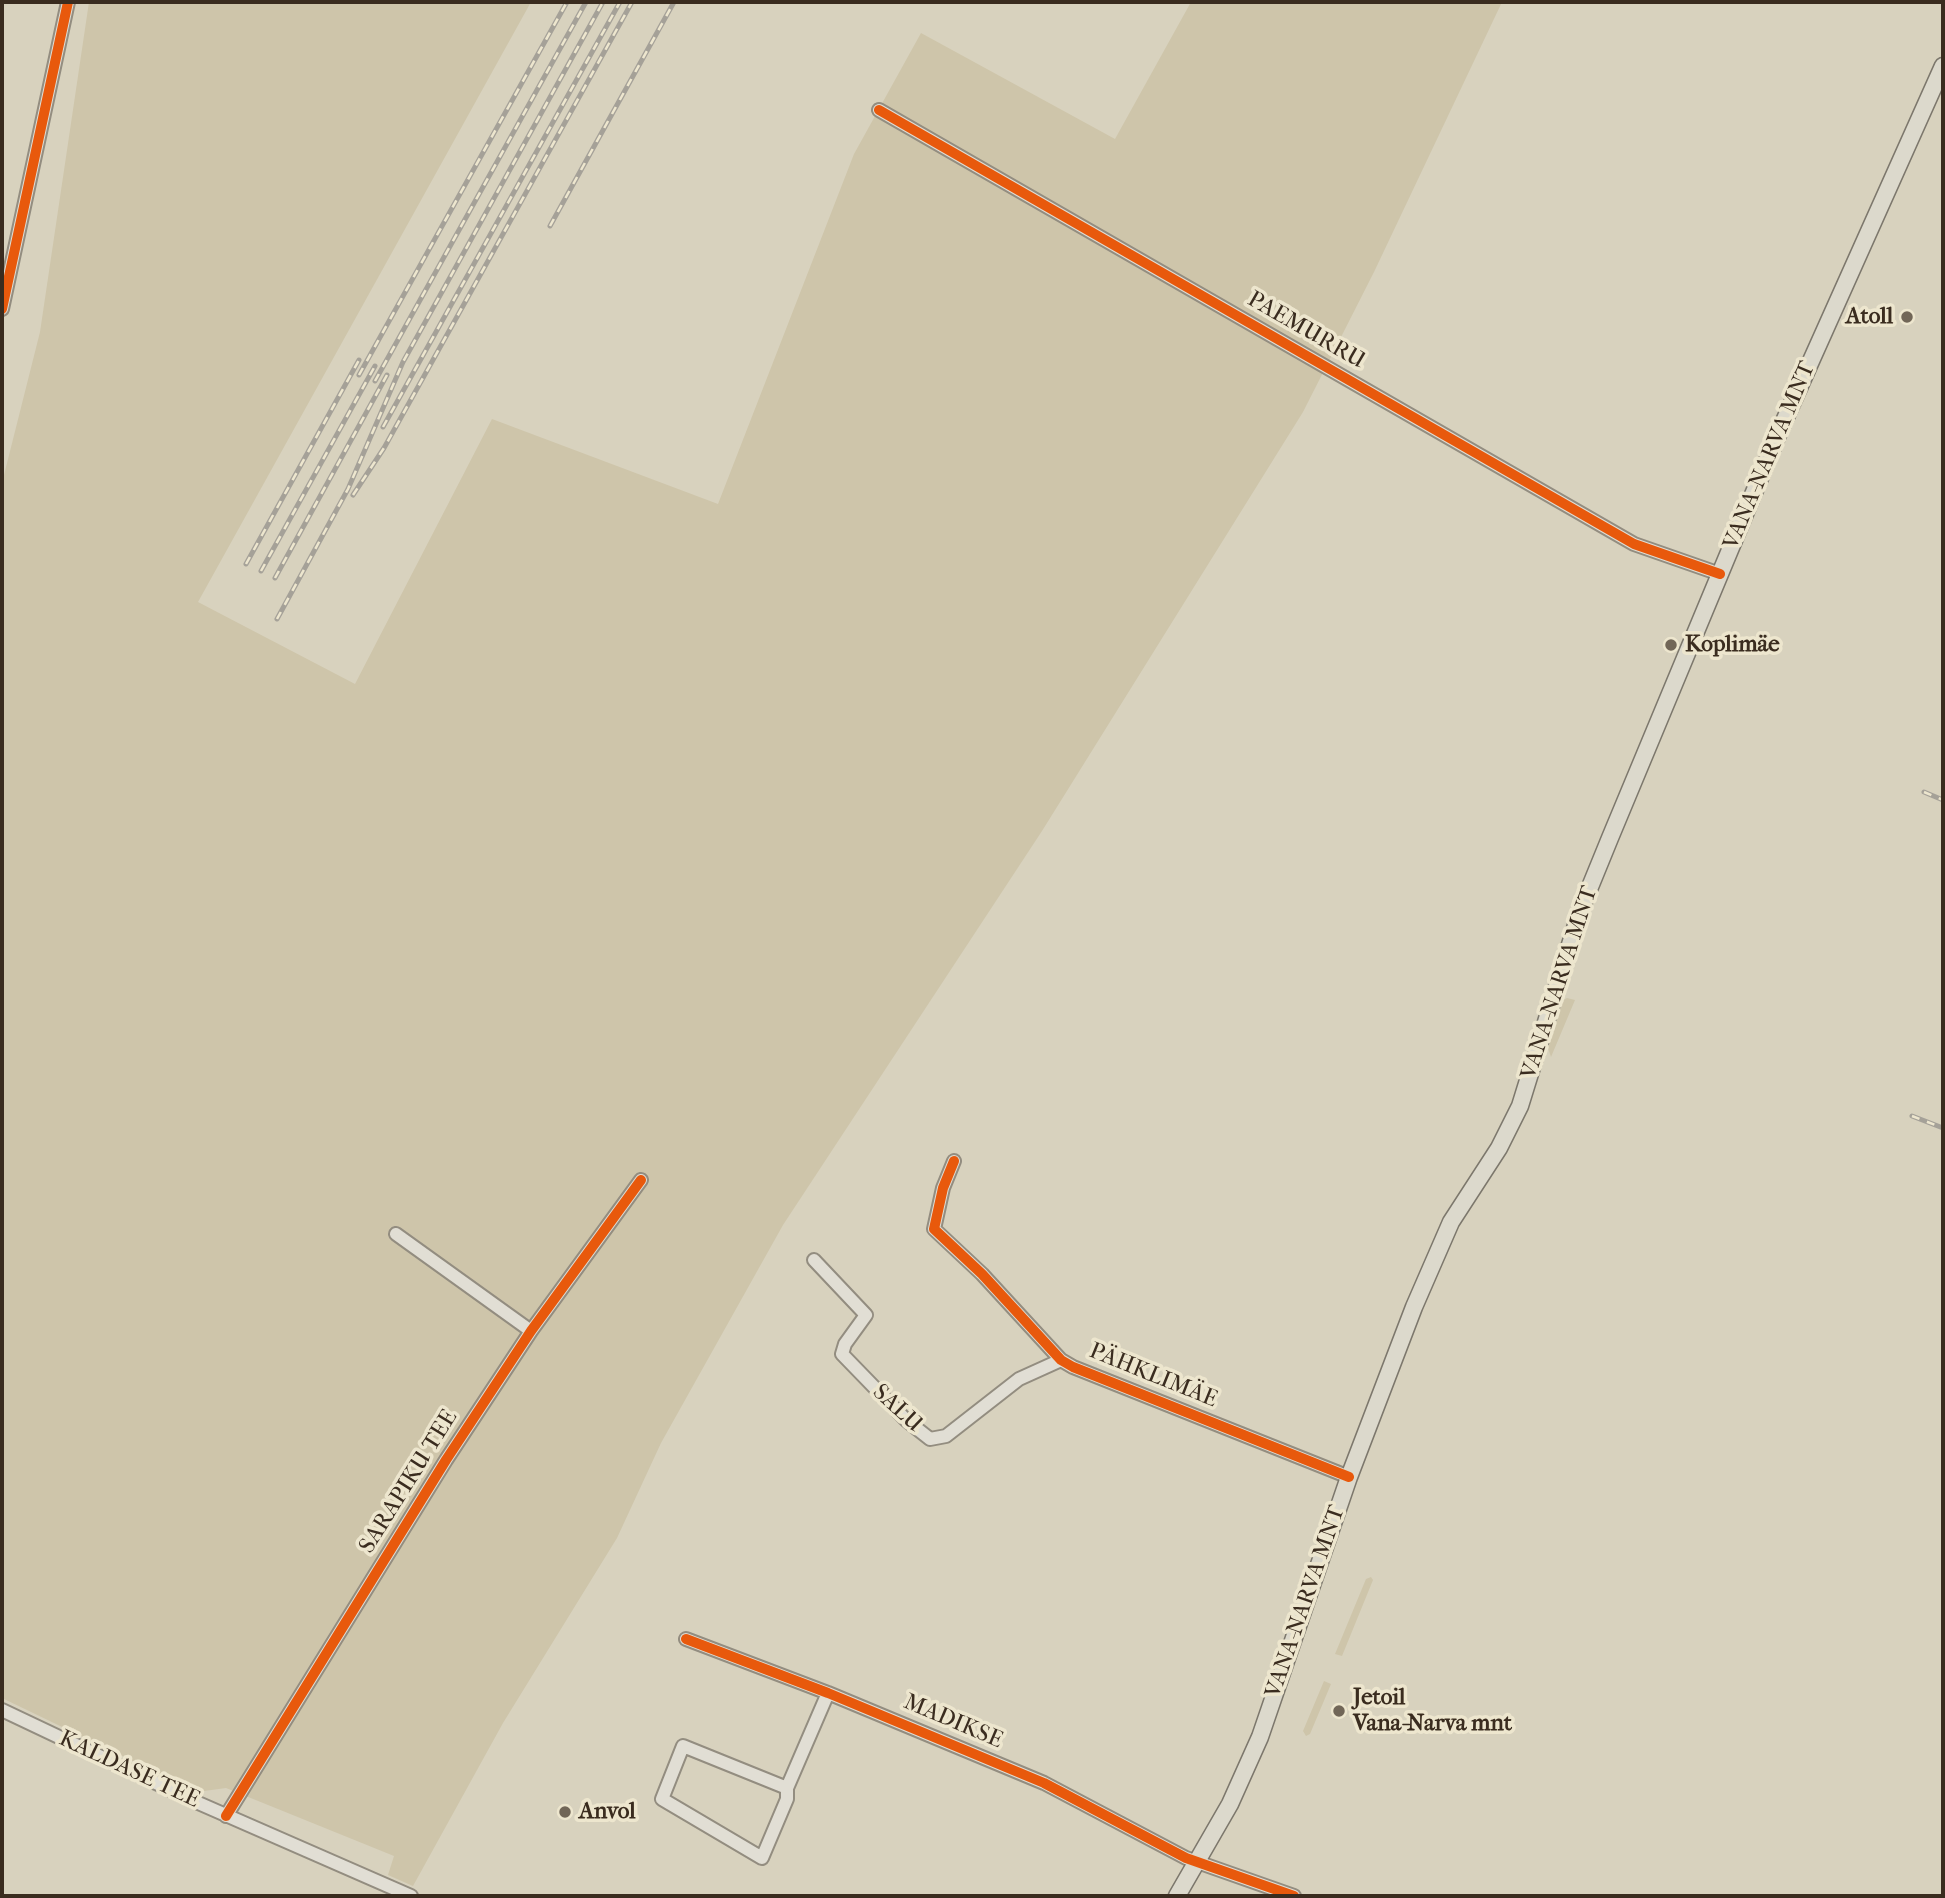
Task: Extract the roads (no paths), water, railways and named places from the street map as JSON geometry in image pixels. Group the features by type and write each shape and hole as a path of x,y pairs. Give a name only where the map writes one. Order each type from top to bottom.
{"main road":[{"name":"VANA-NARVA MNT","path":"1177,1896 1230,1804 1260,1737 1349,1477 1436,1255 1456,1213 1499,1148 1520,1106 1581,909 1796,393 1943,66"}],"street":[{"path":"2,309 68,2"},
{"name":"PAEMURRU","path":"879,110 1634,544 1720,574"},
{"name":"PÄHKLIMÄE","path":"954,1161 943,1188 934,1229 982,1274 1061,1360 1349,1477"},
{"name":"SARAPIKU TEE","path":"226,1816 446,1460 531,1331 641,1180"},
{"path":"396,1234 531,1331"},
{"name":"SALU","path":"814,1261 866,1315 845,1344 842,1354 905,1419 930,1439 946,1436 1019,1378 1061,1360"},
{"name":"MADIKSE","path":"686,1639 828,1692 1044,1783 1197,1862 1294,1896"},
{"path":"787,1788 683,1745 662,1798 762,1857 787,1799 787,1788 828,1692"},
{"name":"KALDASE TEE","path":"2,1710 226,1816 411,1896"}],"railway":[{"path":"359,375 567,2"},
{"path":"375,381 586,2"},
{"path":"277,619 348,489 403,362 603,2"},
{"path":"383,427 620,2"},
{"path":"353,495 384,448 632,2"},
{"path":"550,226 674,2"},
{"path":"246,564 359,360"},
{"path":"261,571 375,366"},
{"path":"275,578 387,375"},
{"path":"1924,792 1943,800"},
{"path":"1912,1116 1943,1128"}],"place":[{"name":"Atoll","path":"1907,317"},
{"name":"Koplimäe","path":"1671,645"},
{"name":"Jetoil Vana-Narva mnt","path":"1339,1711"},
{"name":"Anvol","path":"565,1812"}]}
